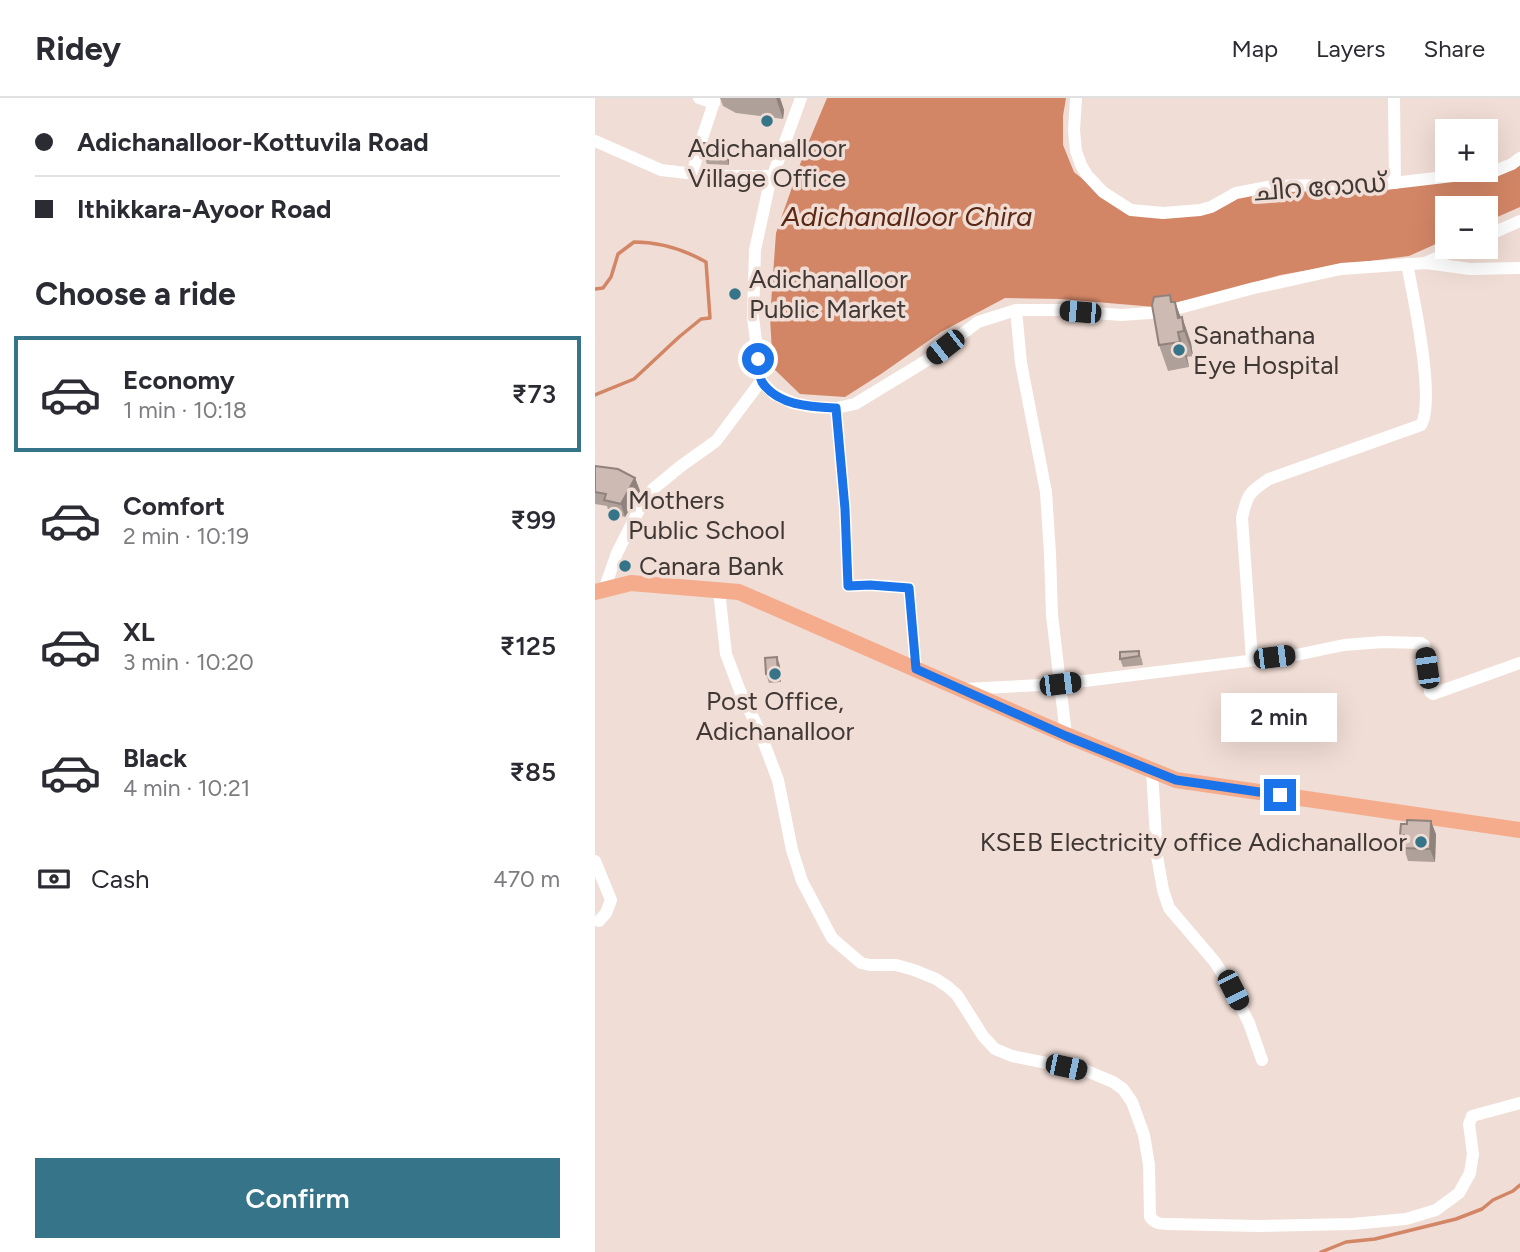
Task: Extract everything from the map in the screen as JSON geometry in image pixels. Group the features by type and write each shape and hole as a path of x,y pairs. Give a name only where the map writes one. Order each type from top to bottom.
{"main road":[{"path":"599,591 631,583 739,592 1066,736 1176,780 1520,830"}],"street":[{"path":"693,174 696,153 714,100 699,98"},
{"path":"801,98 769,186 755,250 753,317 761,381 774,394 793,403 836,408 855,404 929,359 978,322 1016,310 1121,315 1164,313 1254,288 1341,269 1426,263 1470,270 1520,268"},
{"name":"ചിറ റോഡ്","path":"1076,98 1074,130 1081,165 1103,192 1131,210 1163,213 1200,211 1236,193 1273,186 1395,183 1495,171 1520,158"},
{"path":"1394,98 1395,183"},
{"path":"595,141 661,170 712,176 773,176"},
{"path":"1498,230 1520,220"},
{"path":"1426,263 1435,259"},
{"path":"1252,660 1242,518 1251,491 1269,479 1421,425 1425,419 1425,372 1407,264"},
{"path":"1016,310 1021,363 1046,492 1052,615 1066,736"},
{"path":"599,591 644,500 653,488 716,441 761,381"},
{"path":"836,408 845,509 848,586 909,588 916,669"},
{"path":"719,590 726,654 778,780 792,850 802,881 832,938 860,963 896,965 936,979 957,995 983,1036 995,1049 1012,1056 1087,1071 1114,1082 1123,1089 1132,1102 1144,1135 1149,1165 1150,1217 1158,1224 1352,1224 1406,1219 1436,1210 1459,1193 1470,1173 1473,1154 1469,1124 1472,1116 1520,1103"},
{"path":"961,689 1060,684 1296,654 1343,645 1383,642 1424,645 1430,692 1433,694 1520,663"},
{"path":"1152,770 1157,856 1169,908 1215,962 1233,990 1249,1023 1262,1060"},
{"path":"595,861 611,900 606,914 599,921"}],"water":[{"name":"Adichanalloor Chira","path":"827,98 1066,98 1063,145 1074,172 1111,202 1142,217 1246,195 1435,181 1498,182 1498,175 1520,162 1520,207 1498,217 1498,196 1435,196 1435,244 1409,256 1280,275 1207,296 1155,307 1061,299 1005,298 941,332 845,397 800,394 773,368 770,318 776,233"}],"building":[{"path":"704,143 726,144 726,156 704,156"},
{"path":"1170,295 1171,302 1175,302 1178,318 1182,317 1184,331 1178,332 1180,342 1159,345 1152,305 1154,297"},
{"path":"595,466 618,469 635,478 621,504 604,500 606,494 595,492"},
{"path":"1139,651 1139,656 1120,659 1120,652"},
{"path":"777,657 778,674 766,674 765,658"},
{"path":"1407,820 1431,821 1430,849 1404,848 1404,835 1400,835 1401,824 1407,824"}],"waterway":[{"path":"595,289 603,288 611,277 618,254 634,242 671,247 706,262 710,318 701,319 634,379 595,395"},
{"path":"1321,1252 1346,1242 1375,1239 1456,1219 1482,1209 1520,1185"}],"place":[{"name":"Adichanalloor Village Office","path":"767,121"},
{"name":"Adichanalloor Public Market","path":"735,294"},
{"name":"Sanathana Eye Hospital","path":"1179,350"},
{"name":"Mothers Public School","path":"614,515"},
{"name":"Canara Bank","path":"625,566"},
{"name":"Post Office, Adichanalloor","path":"775,674"},
{"name":"KSEB Electricity office Adichanalloor","path":"1421,842"}],"route":[{"path":"758,359 761,381 774,394 793,403 836,408 845,509 848,586 909,588 916,669 1066,736 1176,780 1280,795"}]}
